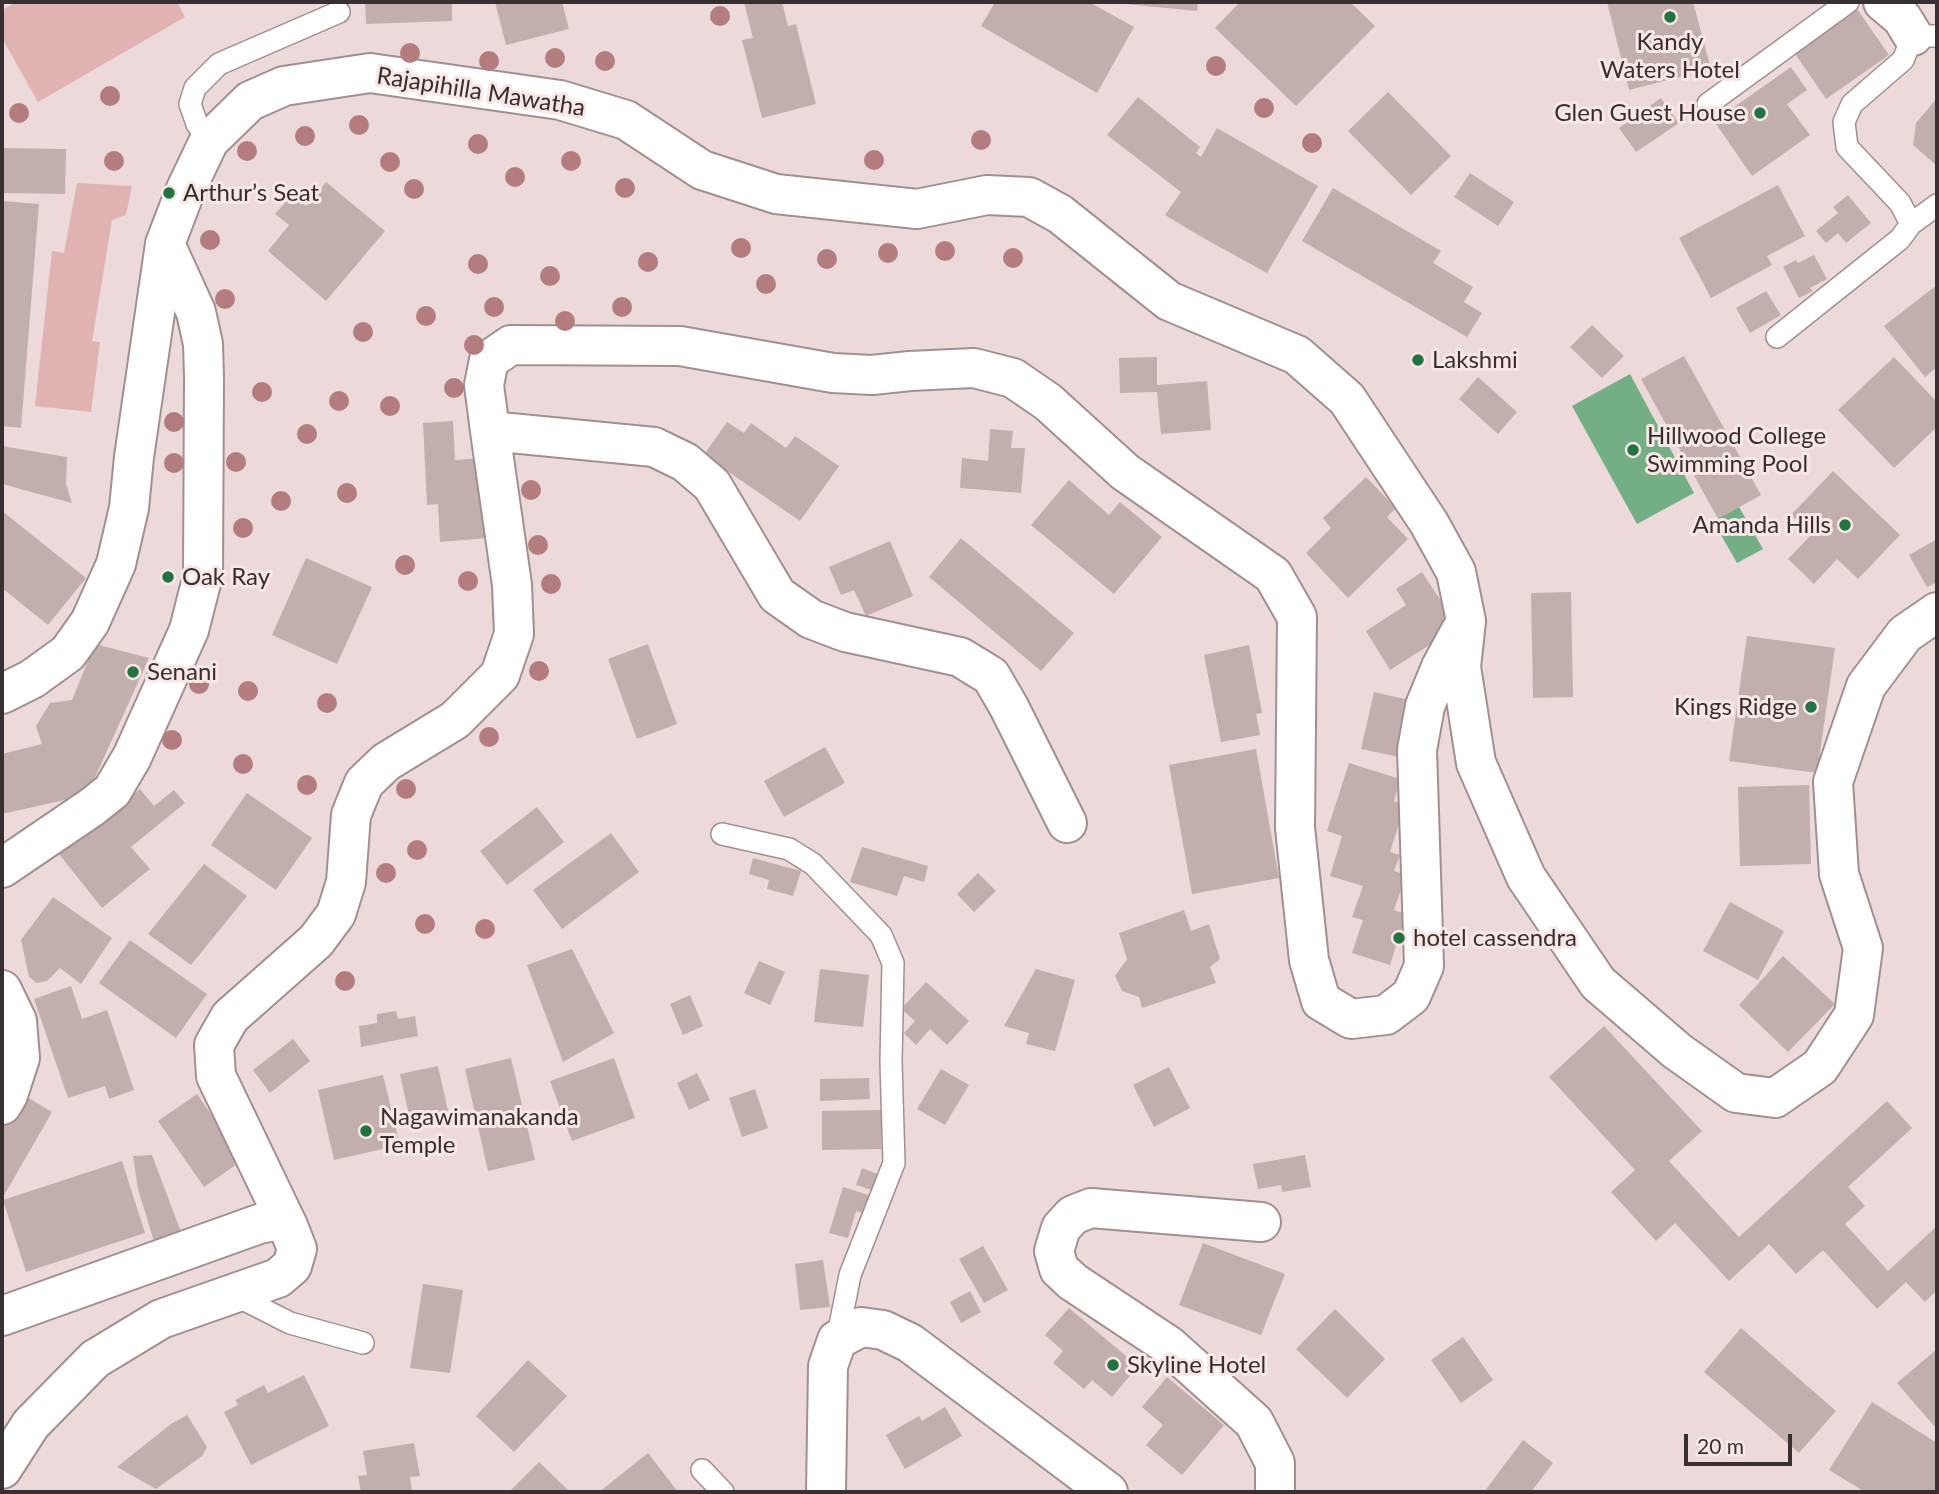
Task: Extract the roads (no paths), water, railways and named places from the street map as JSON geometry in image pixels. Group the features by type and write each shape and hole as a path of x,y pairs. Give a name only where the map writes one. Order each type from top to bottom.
{"street":[{"path":"1883,2 1925,36"},
{"name":"Rajapihilla Mawatha","path":"2,694 32,679 68,653 90,622 116,564 129,508 165,244 186,189 209,141 250,101 284,86 370,74 560,100 626,120 702,170 776,194 917,209 987,195 1029,197 1060,214 1169,302 1297,355 1347,399 1429,523 1456,572 1466,621 1461,667 1476,763 1527,877 1598,982 1676,1051 1736,1093 1775,1098 1820,1067 1854,1015 1863,948 1839,874 1833,782 1866,686 1905,634 1937,612"},
{"path":"2,868 92,807 112,790 132,757 189,630 202,575 203,344 196,312 165,244"},
{"path":"2,1469 31,1424 95,1359 161,1320 278,1278 292,1266 297,1248 216,1076 214,1045 230,1017 316,941 335,914 346,882 351,815 364,783 386,762 455,720 500,675 514,634 512,585 484,385 489,360 511,345 680,346 833,373 872,376 974,368 1013,378 1048,402 1125,472 1273,575 1297,617 1295,828 1309,960 1321,1001 1350,1019 1386,1016 1411,996 1424,966 1417,750 1425,706 1441,667 1466,621"},
{"path":"490,431 654,447 685,462 712,485 777,595 811,619 845,632 960,657 991,676 1067,823"},
{"path":"2,990 17,1021 20,1058 2,1105"},
{"path":"1261,1222 1091,1208 1073,1215 1061,1228 1054,1251 1059,1269 1073,1282 1168,1345 1254,1422 1275,1463 1275,1492"},
{"path":"2,1316 259,1224 274,1221 288,1226"},
{"path":"826,1492 828,1366 837,1340 862,1327 883,1330 910,1343 1108,1492"}],"lane":[{"path":"1708,104 1848,2"},
{"path":"209,141 197,124 190,104 195,88 219,64 339,12"},
{"path":"1911,224 1900,203 1847,148 1844,122 1852,104 1903,60 1925,36"},
{"path":"1777,337 1900,239 1911,224 1937,205"},
{"path":"722,834 789,849 813,863 881,935 893,963 891,1062 894,1163 850,1275 837,1340"},
{"path":"233,1294 290,1323 363,1343"},
{"path":"702,1469 723,1492"}],"place":[{"name":"Kandy Waters Hotel","path":"1670,17"},
{"name":"Glen Guest House","path":"1760,113"},
{"name":"Arthur’s Seat","path":"169,193"},
{"name":"Lakshmi","path":"1418,360"},
{"name":"Hillwood College Swimming Pool","path":"1633,450"},
{"name":"Amanda Hills","path":"1845,525"},
{"name":"Oak Ray","path":"168,577"},
{"name":"Senani","path":"133,672"},
{"name":"Kings Ridge","path":"1811,707"},
{"name":"hotel cassendra","path":"1399,938"},
{"name":"Nagawimanakanda Temple","path":"366,1131"},
{"name":"Skyline Hotel","path":"1113,1365"}]}
